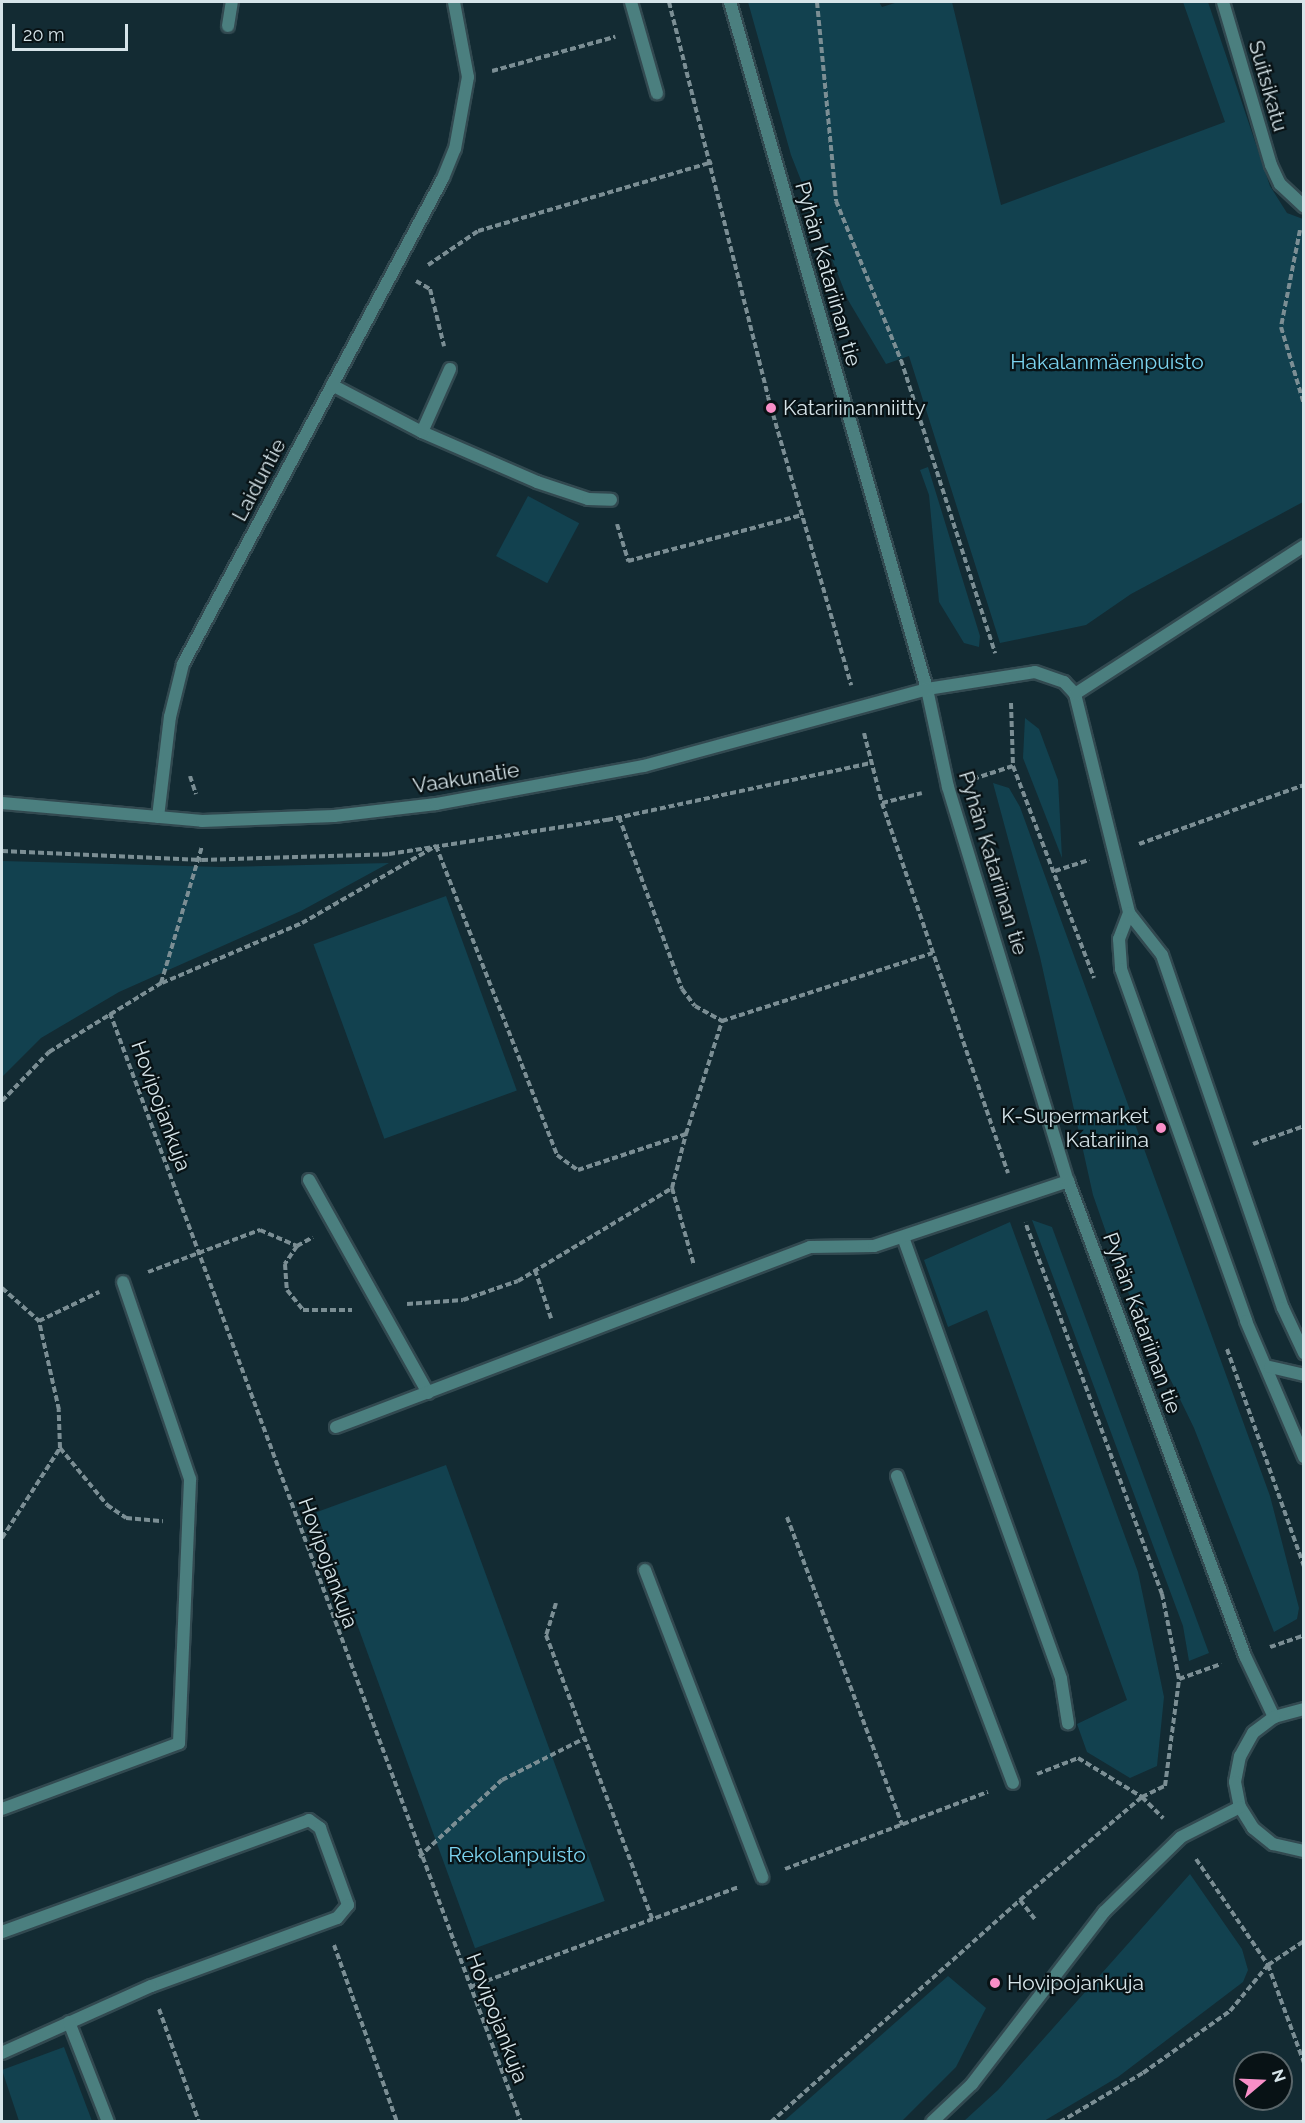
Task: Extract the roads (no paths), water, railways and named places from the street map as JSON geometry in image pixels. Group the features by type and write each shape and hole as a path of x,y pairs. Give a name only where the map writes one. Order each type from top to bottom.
{"street":[{"path":"228,26 232,2"},
{"name":"Laiduntie","path":"159,817 170,717 183,664 443,178 455,149 468,77 454,2"},
{"path":"631,2 657,93"},
{"name":"Pyhän Katariinan tie","path":"730,2 927,689 948,787 1068,1181 1245,1656 1274,1717"},
{"name":"Suitsikatu","path":"1223,2 1271,165 1298,203"},
{"path":"422,432 450,369"},
{"path":"332,385 422,432 537,482 588,499 610,500"},
{"path":"1304,546 1076,694 1129,913 1162,955 1283,1308 1304,1353"},
{"name":"Vaakunatie","path":"2,804 202,821 334,816 436,804 644,766 858,710 927,689 1049,673 1076,694"},
{"path":"1129,913 1119,939 1121,969 1246,1321 1270,1367 1290,1436 1304,1457"},
{"path":"309,1180 428,1393"},
{"path":"336,1427 810,1247 874,1246 1017,1200 1068,1181"},
{"path":"903,1237 1061,1679 1068,1723"},
{"path":"2,1809 179,1743 190,1479 123,1282"},
{"path":"1270,1367 1304,1375"},
{"path":"897,1476 1013,1783"},
{"path":"645,1570 762,1878"},
{"path":"1304,1709 1274,1717 1253,1733 1240,1756 1235,1782 1240,1808 1253,1828 1273,1844 1304,1851"},
{"path":"932,2121 972,2084 1104,1912 1180,1837 1240,1808"},
{"path":"2,1932 309,1820 320,1828 348,1905 326,1921 151,1986 2,2053"},
{"path":"69,2022 108,2121"}],"place":[{"name":"Katariinanniitty","path":"771,408"},
{"name":"K-Supermarket Katariina","path":"1161,1128"},
{"name":"Hovipojankuja","path":"995,1983"}],"park label":[{"name":"Hakalanmäenpuisto","path":"1107,362"},
{"name":"Rekolanpuisto","path":"517,1855"}]}
